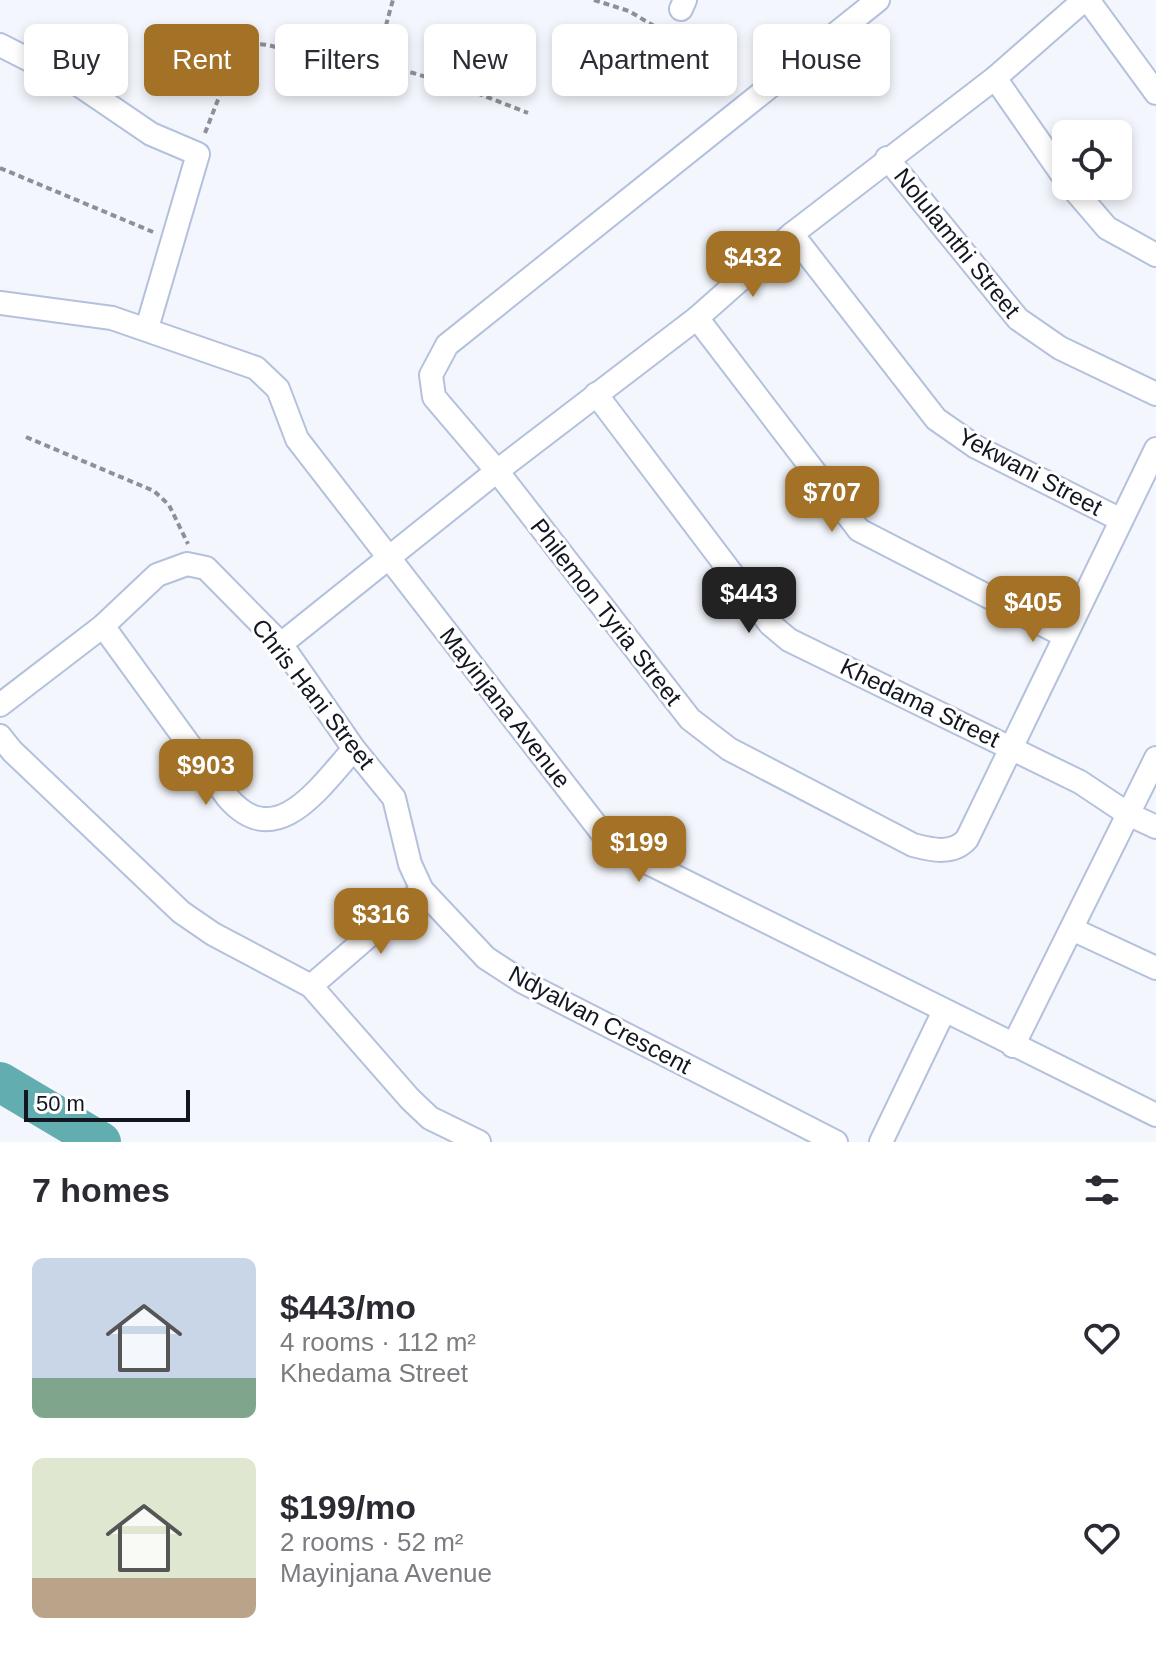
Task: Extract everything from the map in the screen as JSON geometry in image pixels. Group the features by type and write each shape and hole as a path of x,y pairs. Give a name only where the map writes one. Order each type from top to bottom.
{"street":[{"name":"Philemon Tyria Street","path":"878,0 439,354 431,375 434,397 497,471 674,701 708,735 729,749 913,845 935,850 956,848 967,839 1063,635 1156,449"},
{"path":"281,644 497,471 697,318 792,234 995,78 1086,0 1156,93"},
{"path":"0,45 79,85 151,134 198,154 147,328"},
{"path":"995,78 1052,160"},
{"name":"Nolulamthi Street","path":"887,158 1018,319 1060,348 1156,394"},
{"path":"1083,200 1107,228 1156,255"},
{"name":"Yekwani Street","path":"792,234 936,419 976,447 1121,520"},
{"name":"Mayinjana Avenue","path":"0,303 93,315 147,328 233,357 268,376 278,389 297,439 598,829 615,846 1156,1115"},
{"path":"697,318 859,530 1063,635"},
{"name":"Khedama Street","path":"596,394 770,624 806,649 1010,746 1080,782 1128,814 1156,827"},
{"path":"0,705 103,626 157,575 178,566 196,565"},
{"name":"Chris Hani Street","path":"196,565 216,576 281,644 399,809 410,864 422,890"},
{"path":"103,626 228,798 248,815 269,819 294,812 354,749"},
{"path":"0,736 39,778 181,912 213,934 311,986 430,1118 479,1142"},
{"path":"1013,1046 1074,930 1156,758"},
{"path":"311,986 422,890"},
{"name":"Ndyalvan Crescent","path":"422,890 486,958 505,972 836,1142"},
{"path":"1074,930 1156,968"},
{"path":"881,1142 944,1011"}],"path":[{"path":"385,24 393,0"},
{"path":"594,0 629,11 659,29 674,24 683,4"},
{"path":"198,154 221,92 246,47 266,44 275,47"},
{"path":"408,72 464,88 528,113"},
{"path":"0,168 173,240"},
{"path":"26,437 154,491 169,505 196,565"}],"waterway":[{"path":"0,1082 101,1142"}]}
